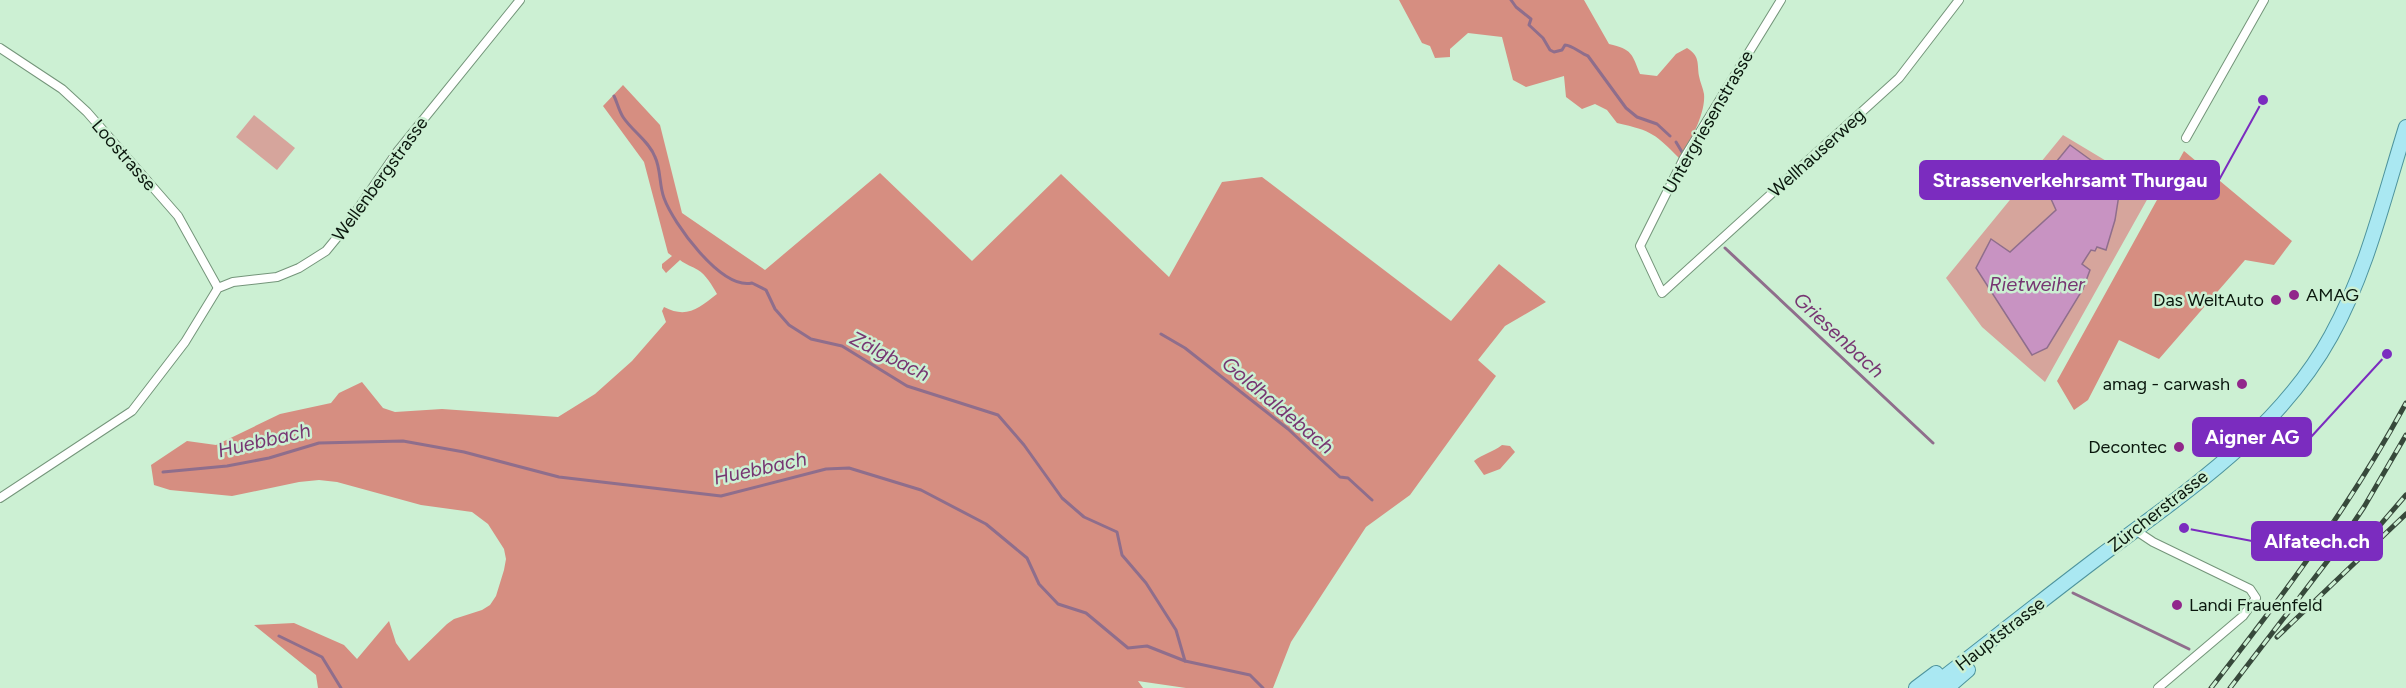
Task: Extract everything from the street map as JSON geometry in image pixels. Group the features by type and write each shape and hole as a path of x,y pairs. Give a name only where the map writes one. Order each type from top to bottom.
{"main road":[{"name":"Zürcherstrasse","path":"2070,579 2243,444 2286,402 2332,336 2350,298 2367,254 2406,127"},
{"path":"1916,688 2020,609 2070,579"},
{"path":"1947,688 2027,621 2070,579"},
{"name":"Hauptstrasse","path":"1930,688 2070,579"}],"street":[{"name":"Wellenbergstrasse","path":"218,288 232,282 286,274 308,264 326,250 344,230 397,152 520,0"},
{"name":"Untergriesenstrasse","path":"1662,293 1640,246 1684,158 1781,0"},
{"name":"Wellhauserweg","path":"1662,293 1899,78 1959,0"},
{"path":"2186,138 2264,0"},
{"name":"Loostrasse","path":"0,48 62,89 87,112 178,216 218,288"},
{"path":"0,498 132,411 185,342 218,288"},
{"path":"2135,530 2153,542 2250,589 2256,598 2243,616 2158,688"}],"shaded area":[{"path":"1399,0 1584,0 1609,44 1627,50 1640,74 1657,76 1676,54 1687,48 1694,54 1704,94 1704,102 1696,128 1680,159 1665,144 1646,131 1617,123 1607,110 1595,104 1582,109 1566,97 1564,76 1526,87 1513,80 1502,37 1468,33 1450,49 1450,57 1435,58 1430,46 1422,43"},
{"path":"623,85 660,125 682,213 765,270 880,173 972,261 1061,174 1169,277 1222,182 1262,177 1451,321 1499,264 1546,302 1505,326 1478,360 1496,376 1410,495 1366,527 1291,642 1273,688 1186,688 1138,681 1143,688 318,688 316,675 254,625 294,623 344,645 357,659 389,621 396,643 409,661 447,624 454,619 482,610 490,605 496,596 506,559 504,549 488,524 472,512 421,505 337,482 319,480 232,496 170,490 154,485 151,465 187,441 216,445 280,414 331,403 339,393 362,382 383,408 395,412 442,409 558,417 595,394 632,361 666,322 662,311 664,307 686,312 717,294 704,275 680,260 666,273 662,268 662,264 672,256 668,253 644,162 603,106"},
{"path":"254,115 295,148 277,170 236,137"},
{"name":"Rietweiher","path":"2063,135 2153,189 2045,382 1982,327 1946,278","holes":["2069,145 2121,182 2081,264 1976,268 1991,240 2009,253 2056,210"]},
{"path":"2184,151 2292,241 2274,265 2245,260 2159,359 2119,340 2088,400 2074,410 2057,381"},
{"path":"1502,445 1510,446 1515,452 1500,469 1484,475 1474,461"}],"water":[{"name":"Rietweiher","path":"2070,145 2121,182 2115,220 2106,250 2097,247 2095,251 2091,250 2082,264 2090,270 2083,289 2047,348 2032,355 1976,268 1991,239 2010,252 2056,210 2042,179"}],"waterway":[{"name":"Griesenbach","path":"1511,0 1531,19 1529,25 1543,38 1550,50 1554,52 1562,50 1565,45 1568,45 1588,56 1626,108 1637,117 1657,124 1670,136"},
{"name":"Zälgbach","path":"614,96 623,117 652,151 657,162 662,193 677,223 713,266 726,276 740,282 752,283 766,290 775,309 789,325 811,339 842,346 907,386 998,415 1024,445 1062,498 1084,517 1117,532 1122,555 1146,583 1176,630 1185,661"},
{"path":"1676,142 1682,152"},
{"name":"Griesenbach","path":"1725,248 1933,443"},
{"name":"Goldhaldebach","path":"1161,334 1185,348 1288,429 1340,477 1348,478 1372,500"},
{"name":"Huebbach","path":"163,472 227,466 269,458 319,443 403,441 464,452 559,477 721,496 826,469 849,468 921,490 986,524 1027,558 1039,584 1058,604 1086,613 1128,648 1147,646 1185,661 1250,675 1263,688"},
{"name":"Griesenbach","path":"2073,593 2189,649"},
{"path":"279,636 322,657 341,688"}],"railway":[{"path":"2211,688 2264,619 2339,514 2406,403"},
{"path":"2230,688 2329,559 2364,507 2406,435"},
{"path":"2362,546 2406,495"},
{"path":"2277,637 2406,514"}],"place":[{"name":"Strassenverkehrsamt Thurgau","path":"2263,100"},
{"name":"AMAG","path":"2294,295"},
{"name":"Das WeltAuto","path":"2276,300"},
{"name":"Aigner AG","path":"2387,354"},
{"name":"amag - carwash","path":"2242,384"},
{"name":"Decontec","path":"2179,447"},
{"name":"Alfatech.ch","path":"2184,528"},
{"name":"Landi Frauenfeld","path":"2177,605"}]}
